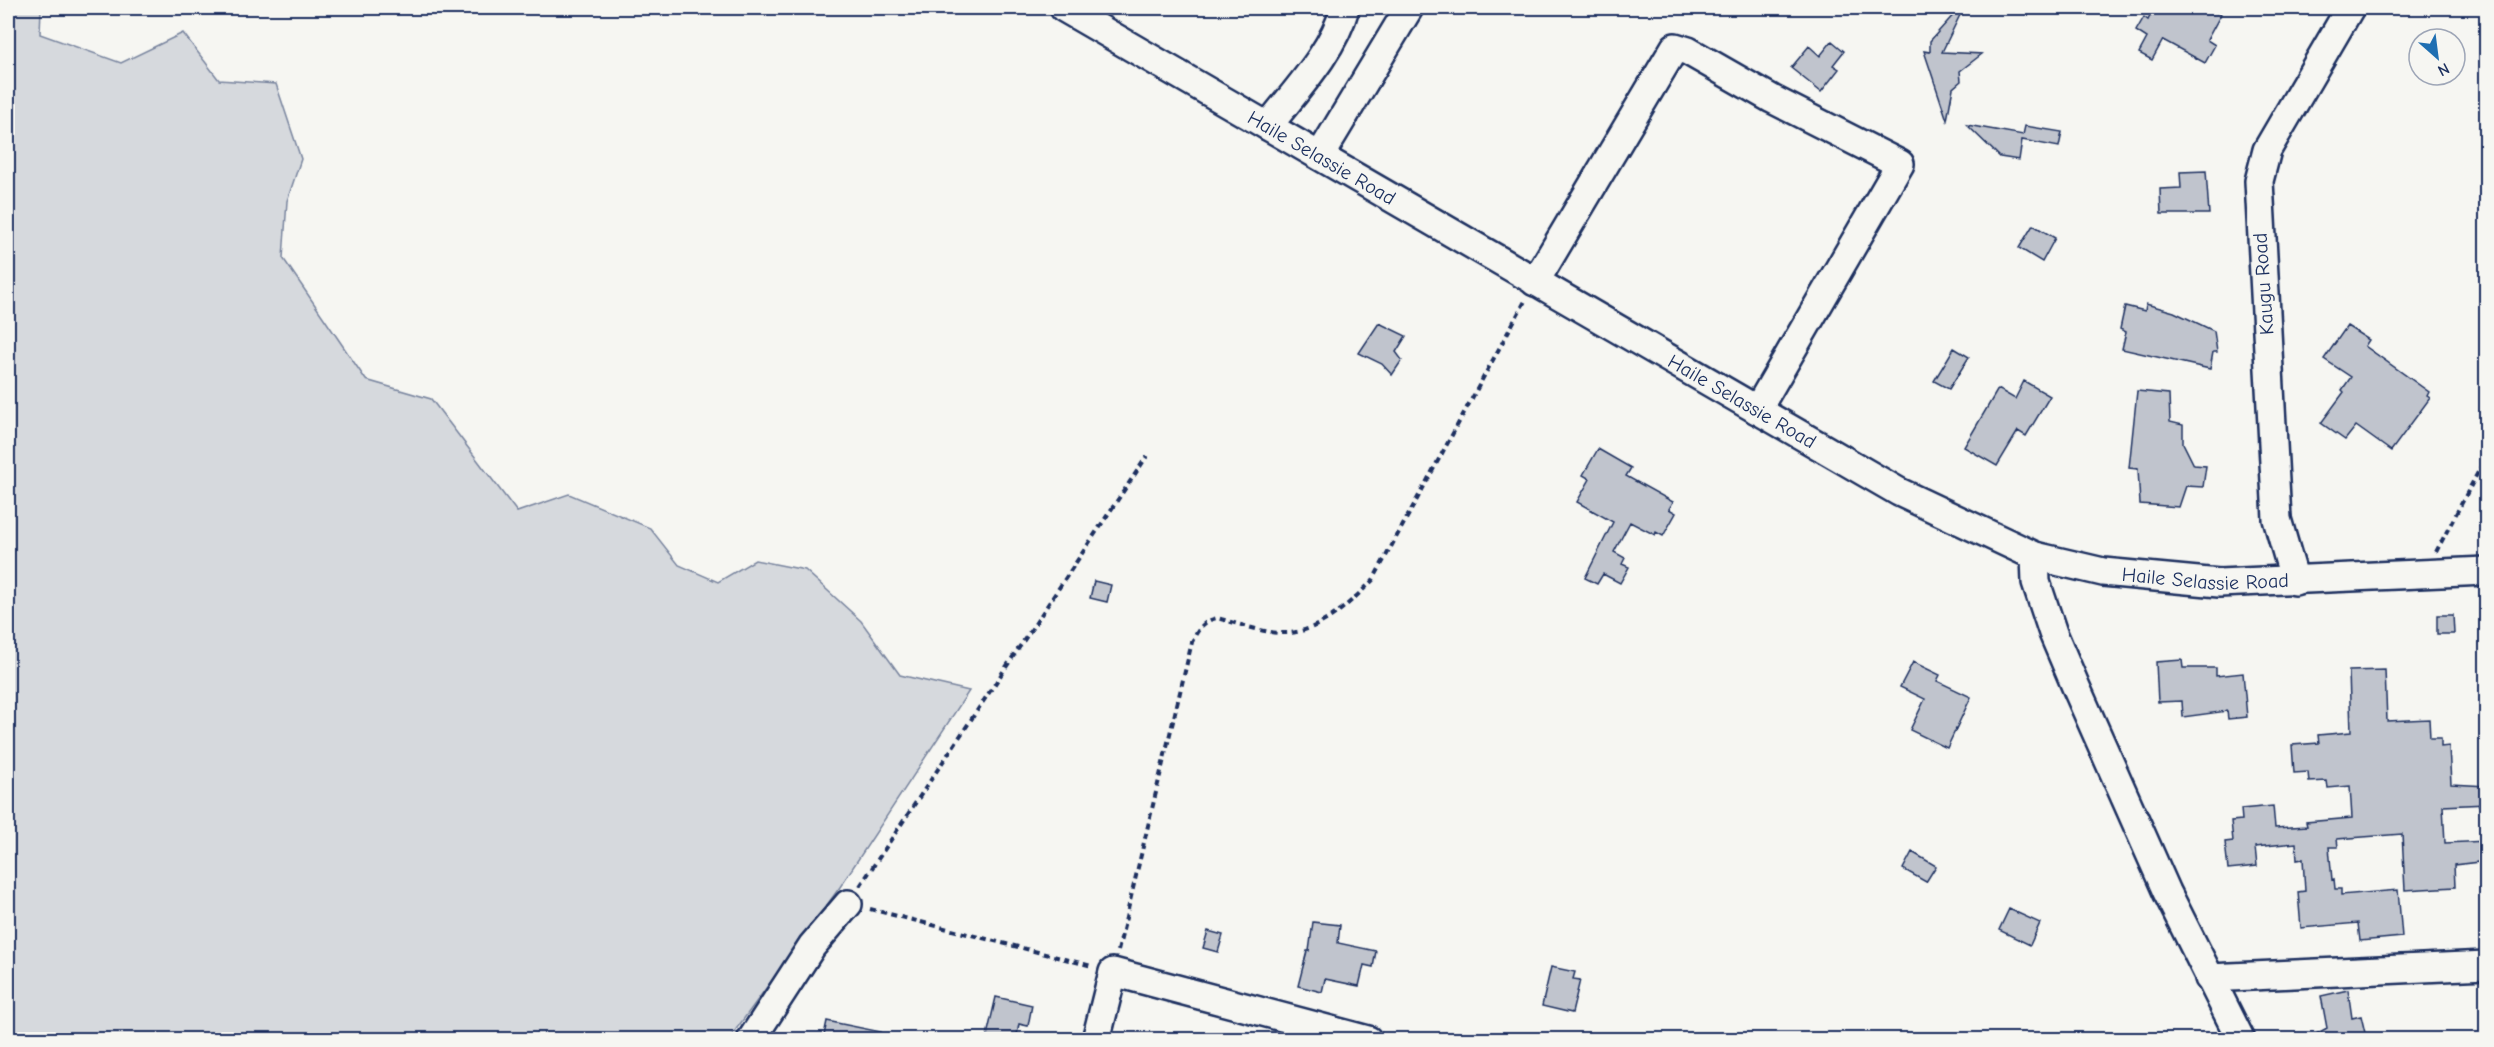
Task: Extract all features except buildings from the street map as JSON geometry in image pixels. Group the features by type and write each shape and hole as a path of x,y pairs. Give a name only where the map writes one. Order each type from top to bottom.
{"street":[{"path":"1268,126 1320,58 1336,33 1345,8"},
{"name":"Kaugu Road","path":"2295,581 2277,519 2259,181 2267,150 2350,8"},
{"path":"1321,154 1411,9"},
{"name":"Haile Selassie Road","path":"1081,12 1268,126 1321,154 1535,282 1899,492 2035,556 2103,572 2219,583 2487,571"},
{"path":"1535,282 1675,47 1688,51 1772,99 1899,164 1757,410"},
{"path":"2035,556 2036,582 2053,633 2167,892 2241,1040"},
{"path":"751,1040 812,946 848,904"},
{"path":"2209,978 2487,966"},
{"path":"1096,1040 1113,972 1368,1040"}],"path":[{"path":"1147,456 848,904 992,938 1113,972 1192,642 1198,628 1208,620 1217,618 1279,632 1297,632 1322,621 1349,603 1373,580 1535,282"},
{"path":"2424,574 2487,457"}],"shaded area":[{"path":"8,8 41,8 40,34 121,63 183,33 219,80 276,84 301,159 287,201 283,258 366,380 431,399 517,512 569,494 650,528 679,565 718,582 755,560 805,570 861,621 900,675 969,691 840,887 729,1039 8,1039"}]}
